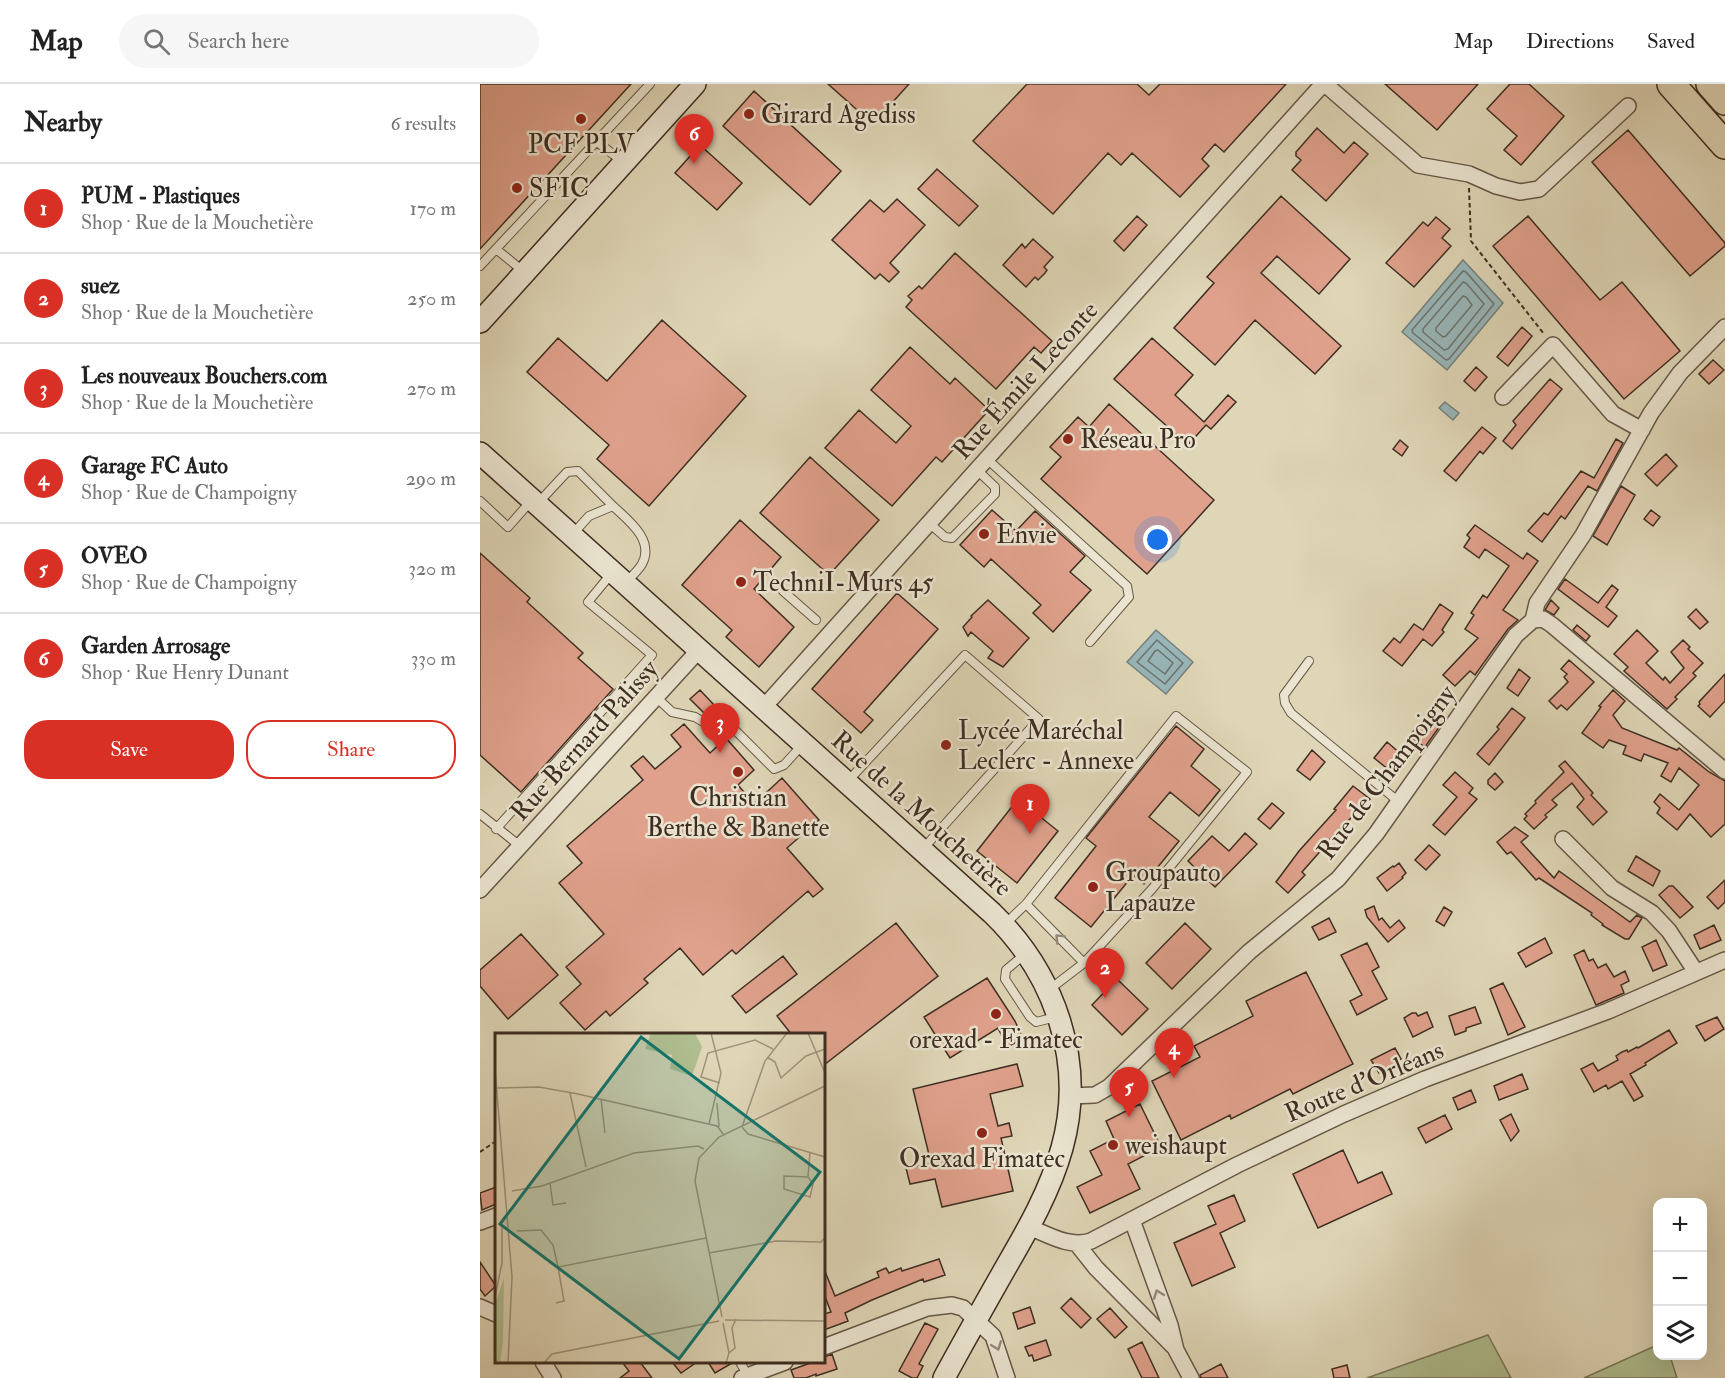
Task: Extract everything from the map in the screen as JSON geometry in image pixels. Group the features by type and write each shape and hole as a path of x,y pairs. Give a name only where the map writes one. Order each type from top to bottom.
{"highway":[{"path":"1671,84 1725,145"}],"street":[{"path":"480,322 695,84"},
{"path":"1324,84 1418,165 1469,174 1496,186 1520,192 1539,189 1628,106"},
{"name":"Rue Émile Leconte","path":"764,708 1324,84"},
{"name":"Rue de Champoigny","path":"1070,1096 1095,1095 1109,1087 1249,952 1338,879 1369,844 1516,636 1533,620 1537,603 1583,534 1651,413 1680,373 1725,327"},
{"path":"1503,397 1553,345 1613,414 1642,430"},
{"name":"Rue de la Mouchetière","path":"480,453 1005,925 1027,953 1048,990 1059,1016 1067,1052 1070,1096 1059,1160 1029,1227 944,1378"},
{"path":"1533,620 1543,619 1552,625 1725,771"},
{"name":"Rue Bernard Palissy","path":"480,890 699,650"},
{"path":"1563,839 1612,888 1652,913 1669,931 1696,972"},
{"name":"Route d'Orléans","path":"1077,1244 1097,1239 1237,1165 1344,1114 1425,1079 1593,1017 1725,960"},
{"path":"480,1222 495,1216"},
{"path":"1131,1220 1170,1325 1176,1350 1191,1378"},
{"path":"1029,1227 1077,1244 1096,1268 1176,1350"},
{"path":"825,1347 927,1308 941,1305 963,1308 996,1340 1007,1378"},
{"path":"480,1307 495,1314"},
{"path":"544,1363 554,1378"},
{"path":"745,1377 782,1363"}],"lane":[{"path":"480,266 650,84"},
{"path":"596,141 624,163"},
{"path":"495,249 525,272"},
{"path":"929,523 945,537 952,538 996,494 995,487 982,464"},
{"path":"982,464 1126,586 1129,597 1090,642"},
{"path":"480,501 508,527 567,472 578,471 639,531 645,549 643,563 588,602 652,655 496,829"},
{"path":"572,535 589,516 613,506"},
{"path":"783,591 816,620"},
{"path":"847,783 965,655 1040,719 922,850"},
{"path":"1309,661 1284,695 1285,703 1291,713 1399,801"},
{"path":"656,697 672,712 695,717 705,723 721,724 733,728 774,769 784,765 804,743"},
{"path":"1005,925 1026,904 1176,716 1247,772 1152,889 1084,963 1048,990"},
{"path":"480,814 520,846"},
{"path":"1026,904 1084,963"},
{"path":"1027,953 1006,970 1005,979 1030,1017 1036,1022 1059,1016"}],"path":[{"path":"1469,174 1471,241 1553,345"},
{"path":"480,1152 495,1142"}],"green space":[{"path":"1488,1335 1511,1378 1367,1378"},
{"path":"1653,1347 1653,1360 1671,1360 1677,1378 1584,1378"}],"water":[{"path":"1463,260 1503,303 1447,370 1402,332"},
{"path":"1445,402 1459,413 1453,420 1439,408"},
{"path":"1156,630 1193,662 1166,694 1127,662"}],"building":[{"path":"480,84 631,84 480,249"},
{"path":"828,84 909,84 873,124"},
{"path":"1027,84 1137,84 1149,95 1160,84 1286,84 1224,152 1215,144 1202,159 1209,166 1180,197 1132,153 1121,165 1108,153 1053,214 973,141"},
{"path":"1385,84 1478,84 1437,130"},
{"path":"1510,84 1529,84 1564,116 1521,165 1504,150 1517,136 1487,109"},
{"path":"754,91 841,171 810,205 723,126"},
{"path":"1317,128 1344,153 1354,142 1368,154 1326,201 1292,170 1301,160 1296,156 1296,152"},
{"path":"1628,130 1725,243 1725,246 1690,276 1592,162"},
{"path":"700,145 742,183 717,210 675,173"},
{"path":"937,169 978,206 959,226 918,189"},
{"path":"1281,196 1350,259 1319,294 1277,256 1261,273 1341,346 1315,374 1255,320 1215,365 1174,328 1214,283 1207,277"},
{"path":"897,199 925,225 890,263 899,272 889,282 880,274 875,279 832,240 870,200 884,212"},
{"path":"1137,216 1147,225 1124,251 1114,241"},
{"path":"1528,216 1600,300 1622,282 1680,351 1624,399 1493,246"},
{"path":"1436,217 1450,229 1442,238 1451,246 1414,287 1386,263 1423,222 1428,226"},
{"path":"1033,239 1053,257 1044,267 1047,270 1045,273 1038,280 1035,277 1026,287 1003,265 1022,244 1025,248"},
{"path":"955,253 1052,341 1041,353 1034,347 996,389 906,307 912,300 908,296 919,286 922,289"},
{"path":"662,320 746,396 649,506 597,459 609,445 527,372 558,338 607,381"},
{"path":"1522,327 1532,336 1508,366 1497,357"},
{"path":"1152,338 1193,375 1175,395 1204,422 1228,395 1236,402 1211,429 1206,425 1188,445 1114,379"},
{"path":"910,347 950,384 955,378 989,410 942,462 936,457 892,506 825,448 859,410 896,443 911,426 871,390"},
{"path":"1713,360 1724,370 1709,384 1699,374"},
{"path":"1476,367 1487,377 1475,391 1464,381"},
{"path":"1550,379 1562,389 1512,449 1503,441 1516,425 1513,421"},
{"path":"1109,404 1214,500 1147,574 1041,479 1061,457 1050,447 1078,417 1089,427"},
{"path":"1482,427 1496,438 1483,454 1480,451 1456,481 1444,471"},
{"path":"1616,439 1623,443 1597,491 1588,486 1565,519 1561,516 1542,542 1528,531 1544,513 1548,515 1581,471 1594,478"},
{"path":"1400,440 1408,447 1402,456 1393,449"},
{"path":"1666,454 1677,466 1657,486 1645,474"},
{"path":"810,457 879,520 829,575 760,513"},
{"path":"1621,486 1635,495 1607,545 1593,536"},
{"path":"992,510 1016,531 1035,511 1085,556 1070,572 1091,590 1053,632 1033,613 1041,605 991,559 984,567 960,545"},
{"path":"1651,510 1660,517 1653,526 1644,519"},
{"path":"740,520 781,557 754,589 794,627 759,667 726,637 732,630 682,585"},
{"path":"1475,525 1523,559 1527,553 1538,561 1503,610 1518,620 1508,629 1475,675 1470,671 1455,686 1443,675 1478,638 1465,629 1474,615 1471,613 1483,595 1487,598 1509,566 1485,549 1479,558 1464,547 1470,538 1467,535"},
{"path":"480,553 530,598 527,602 583,653 578,658 613,689 521,792 480,755"},
{"path":"1565,579 1598,603 1612,585 1618,590 1606,607 1617,616 1608,627 1558,589"},
{"path":"897,593 938,629 864,712 873,720 861,733 812,689"},
{"path":"988,600 1029,638 1003,667 988,658 993,651 971,632 968,636 963,627"},
{"path":"1551,600 1559,608 1554,615 1545,610"},
{"path":"1440,604 1453,613 1442,630 1444,632 1432,646 1423,639 1402,666 1383,651 1394,638 1400,643 1414,624 1423,630"},
{"path":"1696,609 1708,622 1700,629 1688,617"},
{"path":"1577,625 1590,636 1586,641 1573,630"},
{"path":"1637,630 1658,651 1646,663 1663,680 1665,677 1670,683 1684,668 1671,652 1683,640 1690,647 1688,649 1703,663 1693,673 1696,676 1675,697 1677,699 1667,709 1624,671 1628,667 1614,654"},
{"path":"1569,660 1594,682 1567,710 1561,705 1557,709 1549,701 1568,682 1564,677 1567,674 1561,669"},
{"path":"1519,669 1530,678 1518,696 1507,688"},
{"path":"1725,674 1725,701 1710,717 1698,706 1699,702"},
{"path":"700,690 715,706 706,715 690,699"},
{"path":"1613,690 1625,701 1613,715 1622,728 1677,750 1679,748 1709,772 1725,781 1725,824 1711,837 1690,814 1677,830 1657,813 1660,808 1654,802 1660,794 1679,810 1699,785 1679,768 1671,782 1661,776 1668,763 1644,754 1641,761 1623,754 1626,746 1609,740 1603,748 1582,733 1601,707 1599,706"},
{"path":"1512,708 1525,718 1489,765 1477,754 1499,729 1497,727"},
{"path":"1429,713 1442,723 1425,747 1409,736"},
{"path":"684,724 710,753 726,738 754,770 738,785 754,804 782,778 819,820 787,848 823,889 813,897 808,891 736,954 732,950 703,975 680,948 644,979 648,983 610,1016 606,1011 585,1030 560,1003 581,984 566,967 604,934 559,883 582,863 567,846 643,780 631,766 643,756 655,769 681,747 671,735"},
{"path":"1176,726 1204,749 1191,766 1220,790 1199,816 1170,792 1149,817 1179,841 1144,884 1133,875 1091,927 1055,898 1096,846 1086,838"},
{"path":"1387,742 1401,754 1389,770 1374,758"},
{"path":"1312,750 1325,762 1310,780 1297,770"},
{"path":"1565,761 1607,812 1593,825 1577,807 1584,799 1572,783 1552,800 1557,805 1534,829 1524,819 1527,816 1525,814 1564,772 1559,766"},
{"path":"1455,772 1473,788 1469,793 1477,799 1445,835 1433,825 1457,797 1443,785"},
{"path":"1495,773 1503,782 1495,790 1488,784 1488,780"},
{"path":"1353,786 1370,799 1323,846 1302,872 1305,875 1288,893 1276,882"},
{"path":"1018,799 1058,831 1017,883 977,851"},
{"path":"1272,803 1284,813 1270,829 1258,819"},
{"path":"1515,827 1528,836 1521,842 1554,878 1559,871 1630,922 1637,915 1642,918 1629,939 1625,939 1602,925 1591,915 1592,913 1539,878 1536,880 1511,852 1507,854 1497,842"},
{"path":"1245,833 1257,844 1215,887 1188,861 1212,836 1229,851"},
{"path":"1429,845 1440,855 1426,870 1415,860"},
{"path":"1636,856 1660,871 1653,886 1628,871"},
{"path":"1399,863 1406,873 1387,891 1377,878"},
{"path":"1725,880 1725,902 1718,909 1707,897"},
{"path":"1669,886 1673,886 1693,907 1680,918 1659,895"},
{"path":"1374,906 1379,920 1382,918 1390,928 1399,920 1405,928 1388,942 1367,917 1365,910"},
{"path":"1444,907 1452,912 1444,926 1436,921"},
{"path":"1329,918 1336,932 1319,940 1312,927"},
{"path":"896,923 938,976 825,1064 825,1033 790,1033 777,1016"},
{"path":"1185,923 1211,949 1172,989 1146,963"},
{"path":"1714,925 1721,940 1700,949 1694,935"},
{"path":"521,934 558,975 508,1019 480,986 480,970"},
{"path":"1545,938 1552,953 1526,967 1518,953"},
{"path":"1656,940 1667,965 1653,971 1642,947"},
{"path":"1367,943 1379,967 1372,971 1387,999 1357,1015 1350,1001 1362,995 1341,955"},
{"path":"1584,950 1589,961 1593,959 1598,968 1606,964 1614,977 1625,971 1629,981 1621,985 1624,993 1596,1005 1574,955"},
{"path":"783,956 797,974 746,1013 732,996"},
{"path":"1306,972 1353,1064 1293,1094 1290,1089 1231,1119 1230,1115 1181,1140 1152,1081 1200,1057 1194,1046 1253,1016 1246,1001"},
{"path":"987,978 1015,1021 1023,1039 1007,1047 998,1028 950,1058 924,1017"},
{"path":"1117,979 1148,1009 1122,1035 1092,1005"},
{"path":"1503,983 1525,1027 1508,1035 1490,989"},
{"path":"1475,1007 1481,1023 1455,1035 1449,1016"},
{"path":"1427,1012 1433,1027 1413,1037 1404,1018 1412,1013 1418,1016"},
{"path":"1717,1017 1724,1029 1705,1041 1696,1026"},
{"path":"1669,1030 1677,1043 1630,1074 1643,1096 1634,1101 1622,1081 1608,1089 1606,1085 1594,1092 1581,1069 1593,1063 1598,1071 1618,1060 1616,1056 1622,1052 1638,1048"},
{"path":"1395,1048 1401,1059 1379,1073 1371,1060"},
{"path":"1017,1064 1023,1086 990,1094 998,1126 1009,1123 1012,1136 1001,1138 1013,1191 942,1207 935,1179 910,1184 906,1168 931,1163 913,1089"},
{"path":"1522,1074 1528,1089 1499,1100 1494,1086"},
{"path":"1471,1090 1476,1102 1458,1110 1453,1098"},
{"path":"1140,1104 1161,1147 1128,1164 1140,1189 1090,1213 1077,1187 1102,1175 1090,1151 1114,1139 1106,1121"},
{"path":"1511,1114 1519,1131 1511,1141 1500,1120"},
{"path":"1445,1115 1452,1129 1426,1143 1418,1128"},
{"path":"1343,1150 1358,1183 1382,1172 1392,1194 1318,1228 1293,1174"},
{"path":"495,1187 495,1204 482,1210 480,1193"},
{"path":"1234,1195 1245,1221 1220,1233 1235,1267 1192,1286 1174,1243 1216,1224 1208,1206"},
{"path":"939,1259 945,1275 924,1282 923,1279 872,1300 845,1313 848,1321 825,1330 825,1314 831,1312 825,1297 825,1271 835,1296 879,1277 877,1272 886,1268 889,1273 901,1268 902,1271"},
{"path":"480,1262 495,1287 485,1296 480,1289"},
{"path":"1071,1298 1091,1318 1081,1328 1061,1308"},
{"path":"1030,1307 1035,1323 1018,1329 1013,1313"},
{"path":"1110,1308 1127,1327 1115,1338 1097,1319"},
{"path":"925,1323 938,1329 919,1364 923,1366 917,1378 912,1378 899,1371"},
{"path":"1046,1340 1051,1355 1034,1361 1025,1347"},
{"path":"1142,1342 1159,1378 1142,1378 1128,1349"},
{"path":"832,1354 837,1369 816,1376 816,1374 806,1378 794,1378 791,1370 810,1363 825,1363 825,1357"},
{"path":"623,1363 641,1363 652,1378 620,1378 629,1371"},
{"path":"673,1363 696,1363 681,1373"},
{"path":"709,1363 732,1363 715,1373"},
{"path":"1221,1364 1228,1378 1201,1378 1200,1375"},
{"path":"1347,1365 1350,1378 1334,1378 1332,1369"}],"place":[{"name":"Girard Agediss","path":"749,114"},
{"name":"PCF PLV","path":"581,119"},
{"name":"Garden Arrosage","path":"694,164"},
{"name":"SFIC","path":"517,188"},
{"name":"Réseau Pro","path":"1068,439"},
{"name":"Envie","path":"984,534"},
{"name":"TechniI-Murs 45","path":"741,582"},
{"name":"Lycée Maréchal Leclerc - Annexe","path":"946,745"},
{"name":"Les nouveaux Bouchers.com","path":"720,753"},
{"name":"Christian Berthe & Banette","path":"738,772"},
{"name":"PUM - Plastiques","path":"1030,834"},
{"name":"Groupauto Lapauze","path":"1093,887"},
{"name":"suez","path":"1105,998"},
{"name":"orexad - Fimatec","path":"996,1014"},
{"name":"Garage FC Auto","path":"1174,1078"},
{"name":"OVEO","path":"1129,1117"},
{"name":"Orexad Fimatec","path":"982,1133"},
{"name":"weishaupt","path":"1113,1145"}]}
